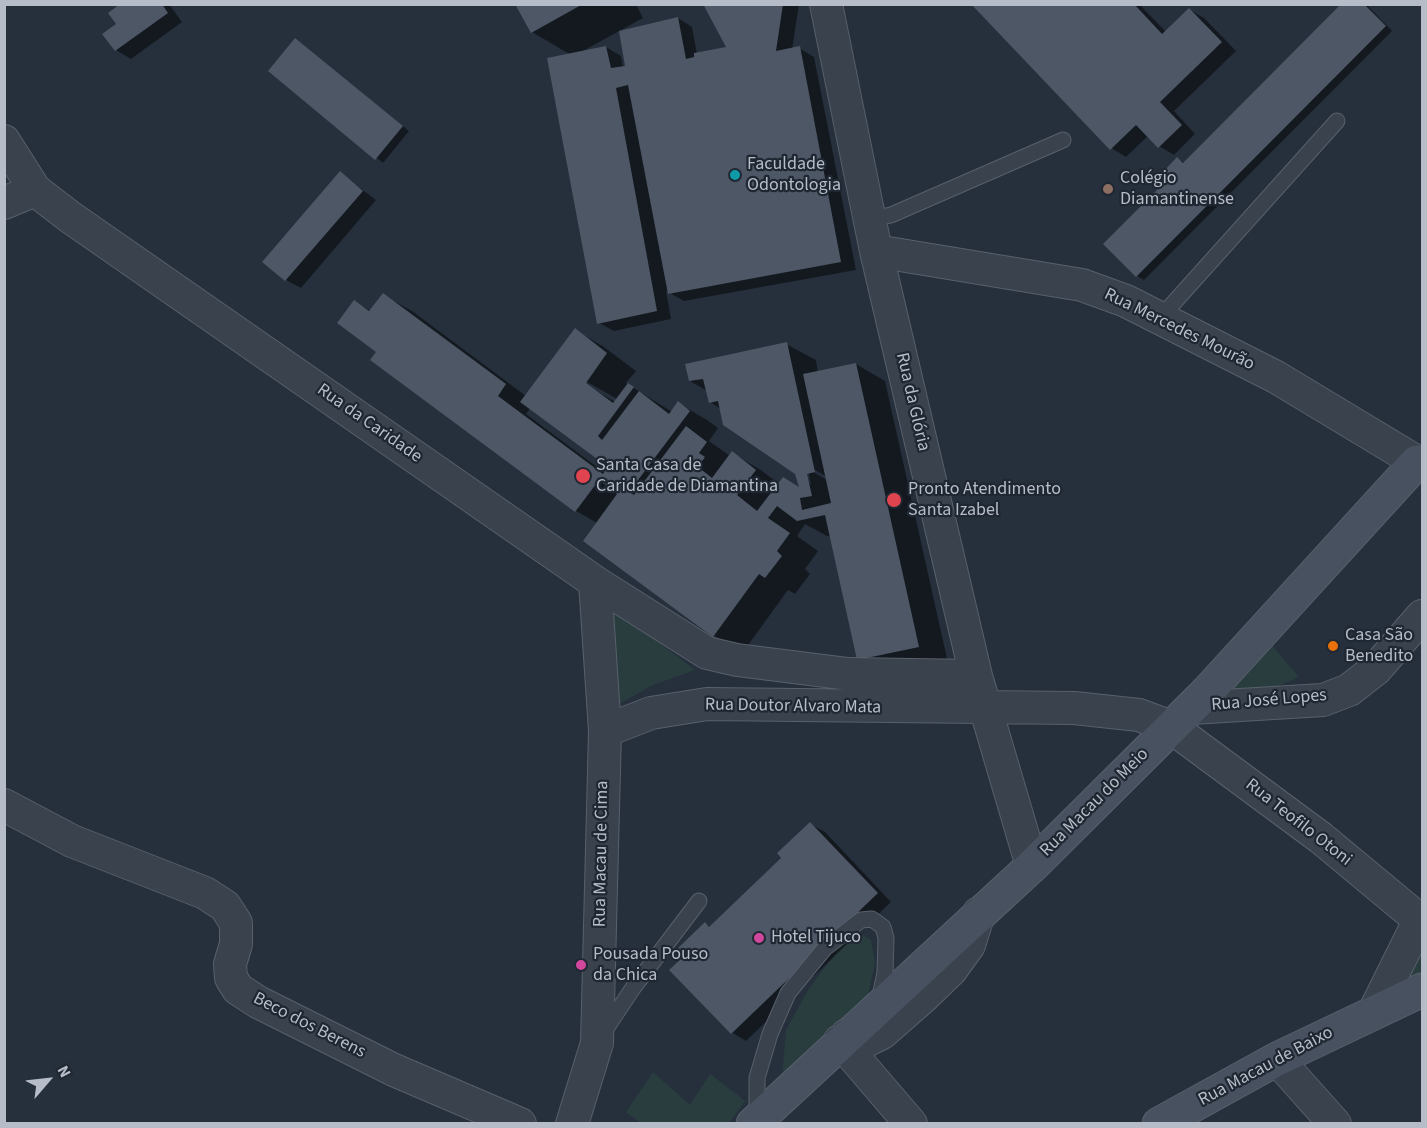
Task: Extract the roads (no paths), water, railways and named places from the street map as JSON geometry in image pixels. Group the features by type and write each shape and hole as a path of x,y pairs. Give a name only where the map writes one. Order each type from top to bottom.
{"main road":[{"name":"Rua Macau do Meio","path":"755,1121 1032,866 1181,717 1420,463"},
{"name":"Rua Macau de Baixo","path":"1159,1124 1277,1059 1422,990"}],"street":[{"name":"Rua da Glória","path":"826,4 876,252 976,676 1032,866"},
{"path":"4,141 35,190 4,203"},
{"name":"Rua da Caridade","path":"35,190 596,582 707,653 737,660 848,674 976,676"},
{"name":"Rua Mercedes Mourão","path":"876,252 1082,285 1160,318 1276,377 1420,463"},
{"name":"Rua Macau de Cima","path":"572,1124 597,1043 605,731 596,582"},
{"name":"Rua José Lopes","path":"1181,717 1323,700 1349,690 1376,669 1422,616"},
{"path":"707,653 707,704"},
{"name":"Rua Doutor Alvaro Mata","path":"605,731 651,713 707,704 1074,708 1181,717"},
{"name":"Rua Teofilo Otoni","path":"1181,717 1421,921"},
{"name":"Beco dos Berens","path":"4,805 72,840 136,868 205,893 225,906 236,923 236,944 230,964 231,978 238,988 258,1002 394,1070 520,1124"},
{"path":"844,1038 864,1042 882,1033 922,998 951,970 969,945 979,913"},
{"path":"1374,1012 1421,921"},
{"path":"844,1038 911,1124"},
{"path":"1277,1059 1335,1124"}],"lane":[{"path":"1160,318 1337,121"},
{"path":"870,219 891,215 1063,140"},
{"path":"597,1043 633,988 699,901"},
{"path":"755,1121 757,1078 770,1034 788,993 825,948 861,920 872,919 883,927 886,938 885,973 877,1008"}],"place":[{"name":"Faculdade Odontologia","path":"735,175"},
{"name":"Colégio Diamantinense","path":"1108,189"},
{"name":"Santa Casa de Caridade de Diamantina","path":"583,476"},
{"name":"Pronto Atendimento Santa Izabel","path":"894,500"},
{"name":"Casa São Benedito","path":"1333,646"},
{"name":"Hotel Tijuco","path":"759,938"},
{"name":"Pousada Pouso da Chica","path":"581,965"}]}
